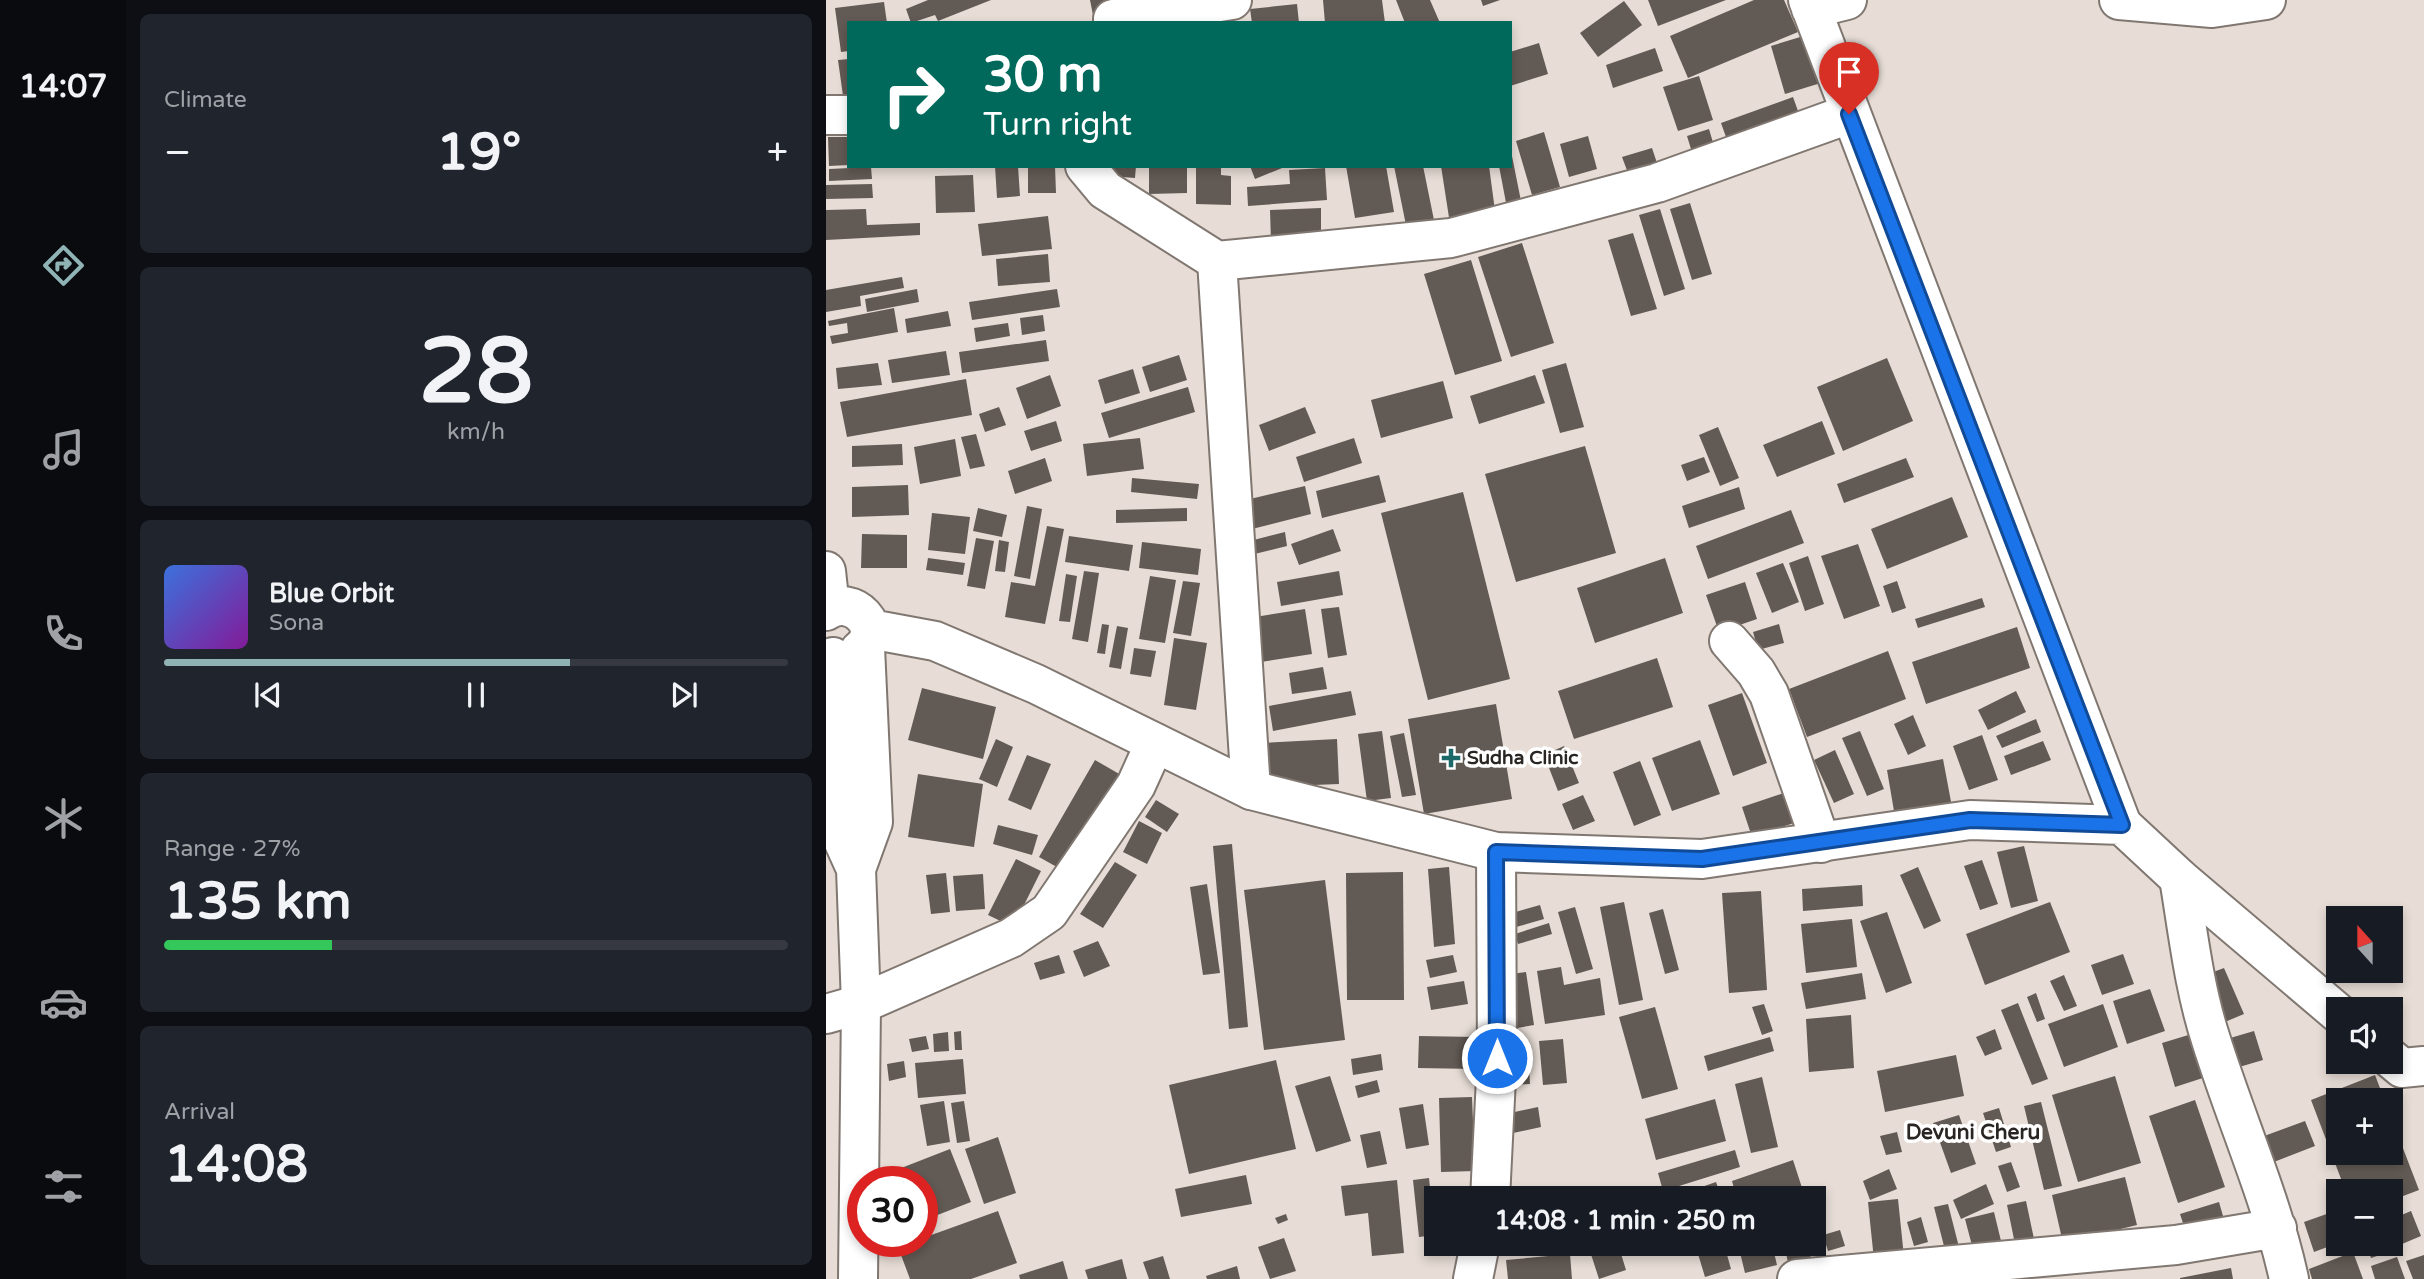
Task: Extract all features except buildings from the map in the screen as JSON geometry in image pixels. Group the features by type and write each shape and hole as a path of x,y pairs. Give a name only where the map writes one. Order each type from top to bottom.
{"street":[{"path":"1112,19 1232,0"},
{"path":"1847,0 1809,4 2122,825 2179,878 2326,1003"},
{"path":"2119,0 2211,8 2266,0"},
{"path":"826,114 847,115"},
{"path":"1087,168 1105,190 1217,261 1451,238 1657,183 1849,114"},
{"path":"1217,261 1251,790"},
{"path":"827,596 855,608 866,617 848,646 873,822 856,869 844,1009 858,1279"},
{"path":"848,646 935,641 1036,684 1251,790 1496,852 1702,859 1970,820 2122,825"},
{"path":"1728,641 1756,672 1769,694 1821,843"},
{"path":"844,1009 1012,938 1049,912 1136,785 1155,743"},
{"path":"1491,1186 1497,1058 1496,852"},
{"path":"2179,878 2193,963 2210,1038 2277,1228 2288,1279"},
{"path":"1797,1279 2176,1245 2277,1228"},
{"path":"1473,1279 1478,1256"}],"place":[{"name":"Sudha Clinic","path":"1451,758"}],"district":[{"name":"Devuni Cheru","path":"1973,1132"}],"route":[{"path":"1497,1058 1496,852 1702,859 1970,820 2122,825 1849,114"}]}
